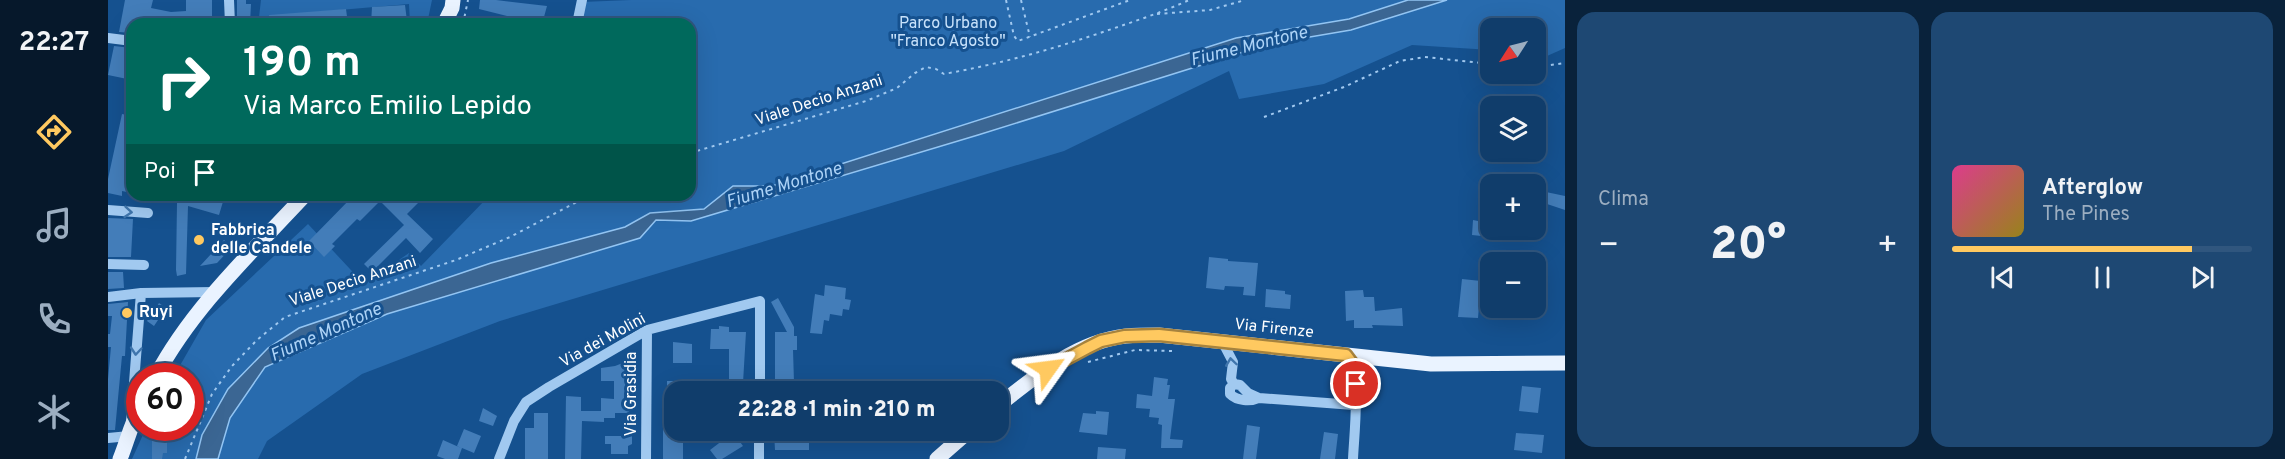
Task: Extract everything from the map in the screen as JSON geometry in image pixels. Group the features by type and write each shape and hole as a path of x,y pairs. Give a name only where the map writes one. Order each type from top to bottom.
{"main road":[{"path":"447,18 453,0"},
{"path":"163,363 170,350 215,292 299,201"},
{"name":"Via Firenze","path":"1009,398 1072,354 1101,341 1125,336 1159,335 1431,364 1565,363"},
{"path":"120,459 126,441"},
{"path":"938,459 958,441"}],"street":[{"path":"229,0 230,18"},
{"path":"578,18 582,0"},
{"path":"108,38 126,40"},
{"path":"108,210 148,213"},
{"path":"108,264 144,265"},
{"path":"108,297 141,293 215,292"},
{"path":"135,363 141,293"},
{"name":"Via dei Molini","path":"499,459 514,421 526,402 647,330 760,301 760,381"},
{"name":"Via Grasidia","path":"646,459 647,330"},
{"path":"1222,341 1233,362 1231,379 1234,384 1240,385 1248,393 1259,398 1354,405"},
{"path":"1346,355 1352,363 1356,384 1353,459"},
{"path":"1356,384 1365,365 1374,358"},
{"path":"108,438 126,431"},
{"path":"759,441 759,459"}],"path":[{"path":"464,18 468,0"},
{"path":"1006,0 1014,36 1018,41 1130,0"},
{"path":"1022,0 1030,37"},
{"name":"Viale Decio Anzani","path":"696,151 866,101 897,88 926,67 944,74 994,65 1043,52 1189,0"},
{"path":"1155,14 1210,10 1245,0"},
{"path":"1264,117 1344,87 1400,61 1425,57 1480,63"},
{"path":"1546,66 1565,63"},
{"name":"Viale Decio Anzani","path":"185,459 212,394 232,366 257,340 285,317 456,260 510,237 579,201"},
{"path":"1079,365 1126,351 1178,351"}],"green space":[{"path":"261,0 432,0 428,18 410,18 409,4 259,17"},
{"name":"Parco Urbano \"Franco Agosto\"","path":"631,0 1565,0 1565,48 1546,56 1546,18 1480,18 1480,49 1412,45 1324,84 1239,99 1229,71 1064,151 500,321 362,374 267,441 258,459 132,459 140,441 204,441 204,363 181,363 206,320 308,224 364,284 409,253 421,266 484,201 696,201 696,18 579,18 582,2"}],"water":[{"name":"Fiume Montone","path":"1408,0 1447,0 1351,30 1269,44 978,135 691,221 656,220 640,238 387,314 265,367 230,418 218,459 196,459 200,441 204,441 204,431 228,389 268,348 299,328 491,263 625,227 650,213 704,209 733,186 772,186 1236,38 1349,19"}],"building":[{"path":"125,0 153,0 151,8 171,12 186,11 186,0 212,0 212,18 126,18 126,33 119,32"},
{"path":"237,0 246,0 246,4 251,4 250,18 237,18"},
{"path":"480,0 547,6 544,17 540,18 515,18 479,9"},
{"path":"405,5 407,18 371,18 372,7"},
{"path":"346,9 347,18 269,18 269,15"},
{"path":"114,46 126,47 126,79 108,75"},
{"path":"122,114 126,115 126,192 122,191 122,196 108,193 108,179"},
{"path":"1546,192 1565,196 1565,210 1546,204"},
{"path":"168,201 223,201 219,215 188,206 186,274 177,276 176,270 177,203"},
{"path":"348,201 380,201 360,221 357,219 332,244 335,246 324,257 309,241"},
{"path":"380,201 420,201 407,214 433,239 420,253 406,238 372,272 364,264 404,225"},
{"path":"1480,201 1480,236 1472,235 1473,220 1478,221"},
{"path":"108,218 133,219 131,257 108,257"},
{"path":"224,240 232,247 217,263 200,266"},
{"path":"1209,257 1258,263 1255,296 1243,295 1244,287 1225,286 1224,290 1206,288"},
{"path":"108,272 123,272 124,288 108,289"},
{"path":"1462,279 1480,281 1478,318 1458,317"},
{"path":"825,285 846,288 845,299 851,300 849,310 843,309 842,316 830,314 829,321 824,320 822,334 810,333 815,294 824,296"},
{"path":"1266,289 1285,291 1285,294 1291,295 1290,309 1265,307"},
{"path":"1363,290 1364,297 1374,297 1375,311 1402,308 1403,326 1372,325 1373,328 1354,328 1354,320 1346,321 1345,291"},
{"path":"778,298 794,327 794,336 797,336 797,350 793,350 794,381 775,381 775,332 787,332 771,302"},
{"path":"128,302 125,356 122,356 115,430 108,430 108,379 111,347 108,347 108,334 110,334 112,316 108,316 108,304"},
{"path":"159,303 166,308 154,326 147,321"},
{"path":"719,326 729,327 729,332 746,332 743,381 729,381 729,349 710,349 711,329 719,329"},
{"path":"673,342 692,344 692,363 673,363"},
{"path":"628,361 633,377 630,378 629,413 615,413 615,418 604,418 604,422 582,421 581,459 565,459 566,396 581,397 581,411 601,411 601,398 614,399 614,381 601,381 601,368"},
{"path":"1154,377 1168,379 1167,385 1170,385 1168,399 1175,399 1170,439 1183,440 1182,448 1161,448 1162,425 1158,424 1159,418 1149,417 1150,409 1136,408 1137,394 1152,396"},
{"path":"1522,386 1541,388 1538,413 1519,411"},
{"path":"483,408 497,416 493,426 479,421"},
{"path":"1096,411 1109,412 1107,435 1079,432 1083,413 1096,414"},
{"path":"664,412 664,441 683,441 683,459 663,459"},
{"path":"534,413 548,413 548,459 525,459 525,428 534,428"},
{"path":"1247,425 1260,427 1256,459 1243,459"},
{"path":"464,429 481,436 474,453 462,448 458,459 445,459 437,456 443,440 461,448 457,446"},
{"path":"1324,432 1338,434 1335,459 1320,459"},
{"path":"1516,433 1544,435 1542,453 1514,450"},
{"path":"605,436 632,436 628,454 611,454 611,444 605,444"},
{"path":"152,441 167,441 167,453 163,453 162,459 152,459"},
{"path":"722,441 739,441 743,446 722,459 717,459 710,450"},
{"path":"774,441 809,441 809,450 775,450"},
{"path":"1098,447 1126,449 1125,459 1097,459"}],"place":[{"name":"Fabbrica delle Candele","path":"199,240"},
{"name":"Ruyi","path":"127,313"}],"route":[{"path":"1048,369 1072,354 1101,341 1125,336 1159,335 1346,355 1352,363 1356,384"}]}
